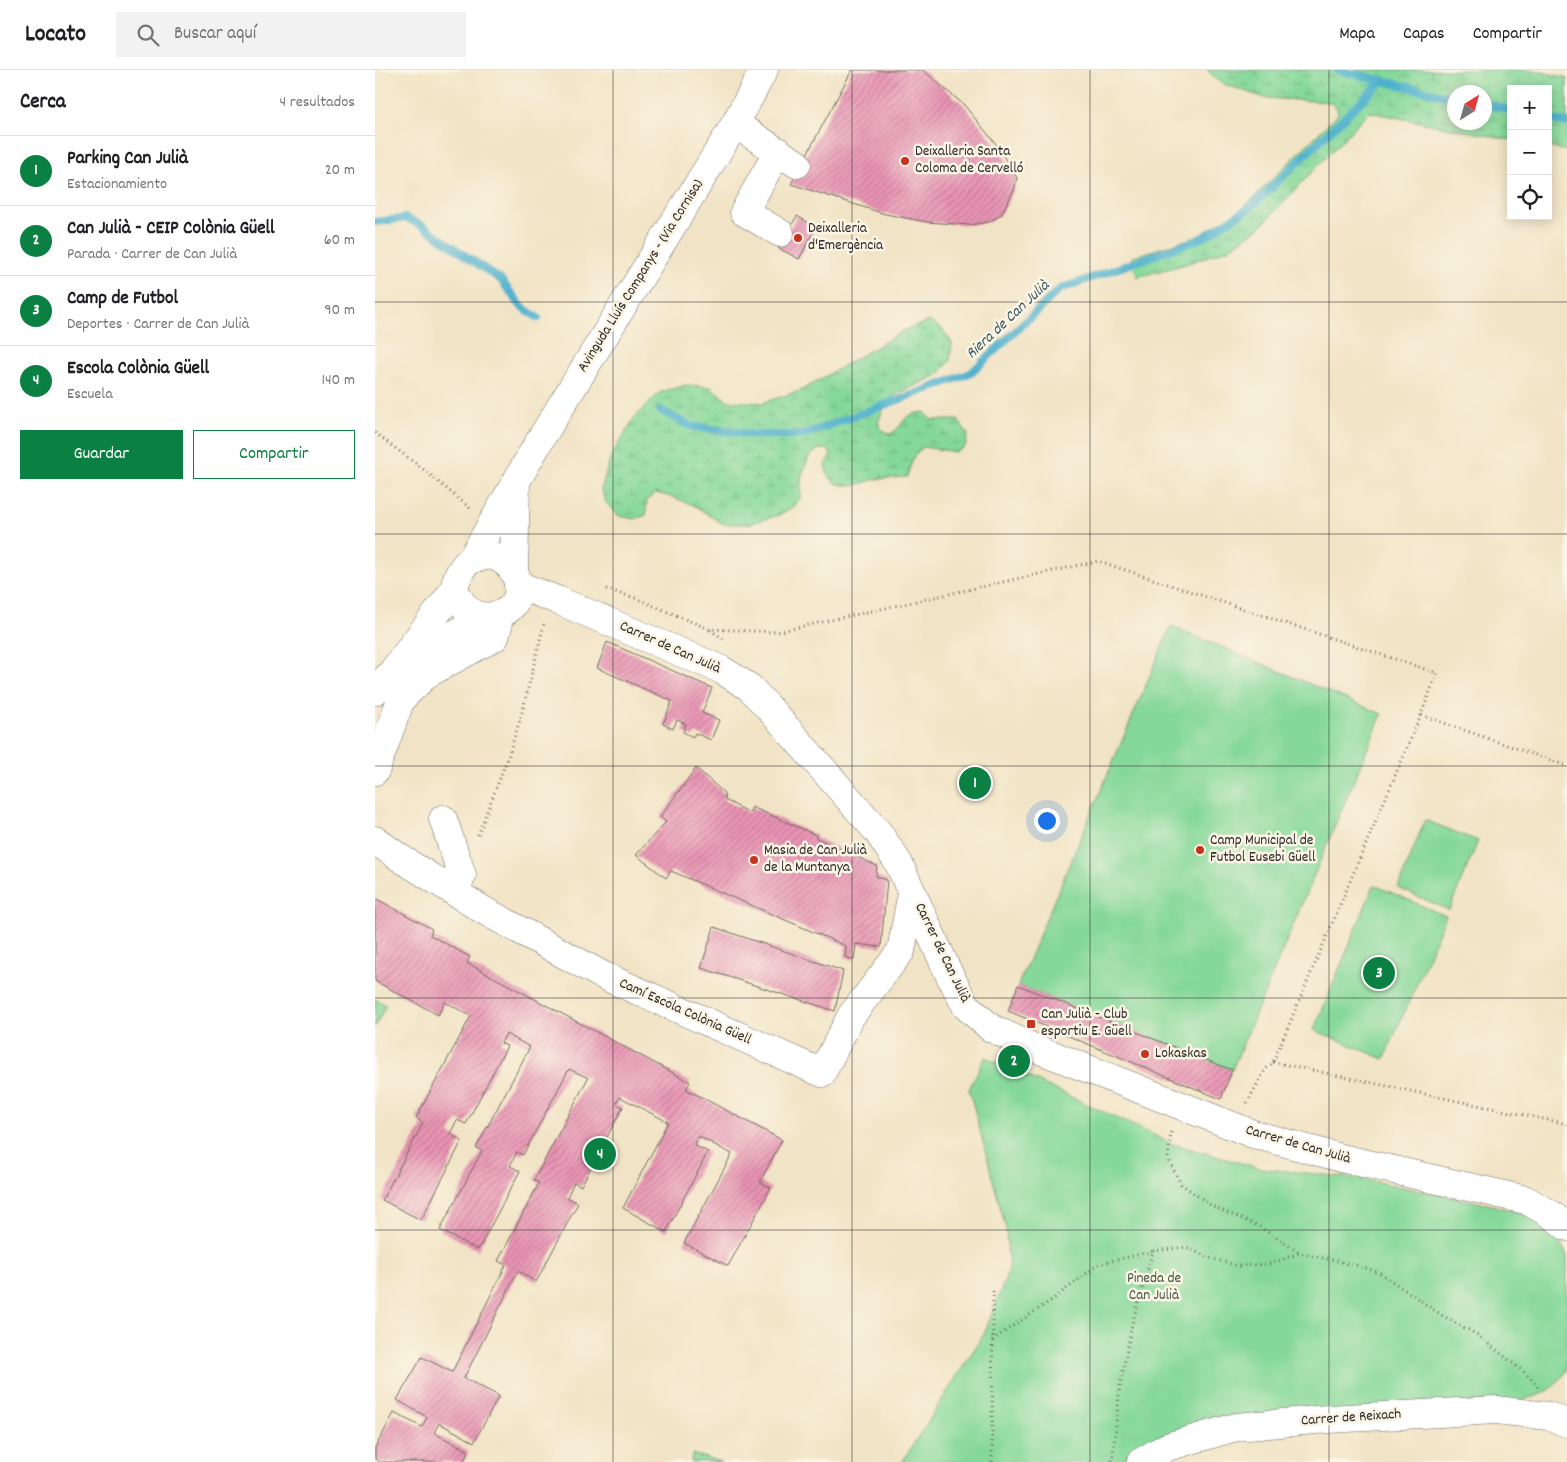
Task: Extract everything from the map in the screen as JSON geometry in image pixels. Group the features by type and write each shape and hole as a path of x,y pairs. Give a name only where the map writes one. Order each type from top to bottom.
{"street":[{"name":"Avinguda Lluís Companys - (Via Cornisa)","path":"471,560 516,481 735,124 764,70"},
{"path":"735,124 788,157 744,212 780,233"},
{"path":"384,681 497,620 514,603 518,594 516,578 516,481"},
{"path":"384,681 455,589 459,574 471,560 490,556 500,558 508,563 516,578"},
{"name":"Carrer de Can Julià","path":"516,578 557,600 722,670 749,687 878,832 899,864 949,974 967,1006 991,1028 1030,1046 1253,1134 1341,1158 1526,1200 1540,1207 1567,1227"},
{"path":"455,589 461,602 467,609 474,614 497,620"},
{"path":"375,771 401,699 427,674 495,637 497,620"},
{"path":"443,819 459,883"},
{"name":"Camí Escola Colònia Güell","path":"375,840 397,856 459,883 483,910 602,975 822,1073 851,1016 901,951 912,892"},
{"name":"Carrer de Reixach","path":"1141,1462 1167,1447 1236,1427 1337,1418 1496,1410 1558,1420"}],"path":[{"path":"375,433 465,503 489,526"},
{"path":"600,588 635,598 709,629 777,632 1098,561 1437,673 1421,715 1273,1062 1265,1070 1244,1111"},
{"path":"459,883 508,757 521,717 545,622"},
{"path":"1421,715 1567,766"},
{"path":"1273,1062 1567,1124"},
{"path":"1180,1105 1172,1128 1168,1158 1181,1184 1211,1206 1260,1227 1300,1254 1360,1266 1380,1273 1443,1316 1476,1334 1524,1372 1536,1384 1558,1420"},
{"path":"992,1340 1052,1300 1099,1264 1153,1251 1186,1247 1210,1258 1239,1266 1269,1264 1300,1254"},
{"path":"1112,1462 1123,1368 1132,1324 1153,1251"},
{"path":"992,1462 993,1288"}],"green space":[{"path":"1207,70 1534,70 1567,78 1567,151 1552,148 1552,85 1507,85 1507,139 1460,130 1492,130 1492,85 1447,85 1447,127 1369,112 1260,227 1228,249 1186,264 1137,277 1132,257 1198,236 1241,210 1338,114 1337,108 1330,102 1265,98 1221,83"},
{"path":"929,321 942,329 952,343 950,361 938,375 895,395 884,408 878,422 882,430 891,434 907,417 917,413 925,412 931,420 958,420 968,434 965,447 955,452 923,447 913,458 907,477 875,479 853,486 837,484 828,476 825,465 831,454 827,449 818,449 809,457 801,477 801,496 795,506 779,515 749,524 723,524 693,505 656,493 647,500 646,515 635,519 619,516 606,503 601,490 611,456 635,417 660,392 686,385 711,387 728,401 762,403 802,390 905,330"},
{"name":"Camp Municipal de Futbol Eusebi Güell","path":"1171,626 1382,714 1232,1070 1018,985"},
{"path":"1425,820 1478,841 1449,910 1398,888"},
{"path":"1374,885 1446,916 1384,1059 1314,1030"},
{"path":"375,999 386,1005 375,1027"},
{"name":"Pineda de Can Julià","path":"985,1057 1173,1144 1259,1168 1363,1179 1496,1206 1530,1216 1556,1236 1567,1255 1567,1370 1548,1391 1521,1400 1159,1436 1127,1455 1122,1462 902,1462 984,1334 1009,1270 1006,1229 969,1089"},
{"path":"692,1454 722,1462 691,1462"}],"building":[{"name":"Deixalleria Santa Coloma de Cervelló","path":"852,70 923,70 964,105 996,144 1017,178 1014,190 1001,215 989,222 969,225 927,222 885,214 791,184"},
{"name":"Deixalleria d'Emergència","path":"797,216 816,227 799,259 778,248"},
{"path":"607,642 712,688 702,713 719,720 711,740 695,733 693,737 683,732 686,724 677,720 673,729 663,724 672,701 597,668"},
{"name":"Masia de Can Julià de la Muntanya","path":"696,768 724,793 725,800 750,813 752,807 816,835 816,838 877,866 876,876 887,880 881,947 856,944 854,960 845,957 846,946 671,871 666,878 636,855 666,822 660,817"},
{"path":"375,898 432,929 430,935 470,957 467,963 690,1082 686,1089 782,1140 760,1182 771,1188 728,1266 684,1243 732,1154 698,1136 694,1145 708,1152 666,1232 623,1208 668,1122 620,1097 616,1104 623,1107 581,1186 574,1182 567,1197 578,1203 536,1282 518,1271 464,1378 499,1396 474,1442 439,1423 434,1433 469,1451 463,1462 380,1462 375,1459 375,1448 394,1413 422,1427 427,1417 397,1400 422,1357 452,1372 506,1265 498,1261 539,1183 534,1180 588,1078 569,1069 523,1155 517,1152 510,1166 520,1171 478,1250 440,1230 482,1151 476,1148 530,1047 506,1034 501,1043 507,1046 466,1124 457,1120 450,1134 462,1141 421,1220 382,1200 423,1123 416,1118 471,1016 445,1002 438,1015 375,981"},
{"path":"714,927 843,971 835,1011 701,968"},
{"path":"1018,985 1232,1070 1221,1099 1008,1011"}],"waterway":[{"path":"1337,70 1447,96"},
{"name":"Riera de Can Julià","path":"660,410 690,426 754,435 803,435 971,373 1060,289 1202,238 1251,207 1382,81"},
{"path":"1492,106 1507,109"},
{"path":"1552,120 1567,123"},
{"name":"Riera de Can Julià","path":"375,222 406,218 423,226 501,280 521,306 538,318"}],"place":[{"name":"Deixalleria Santa Coloma de Cervelló","path":"905,161"},
{"name":"Deixalleria d'Emergència","path":"798,238"},
{"name":"Parking Can Julià","path":"975,783"},
{"name":"Camp Municipal de Futbol Eusebi Güell","path":"1200,850"},
{"name":"Masia de Can Julià de la Muntanya","path":"754,860"},
{"name":"Camp de Futbol","path":"1379,973"},
{"name":"Can Julià - Club esportiu E. Güell","path":"1031,1024"},
{"name":"Lokaskas","path":"1145,1054"},
{"name":"Can Julià - CEIP Colònia Güell","path":"1014,1061"},
{"name":"Escola Colònia Güell","path":"600,1154"}]}
